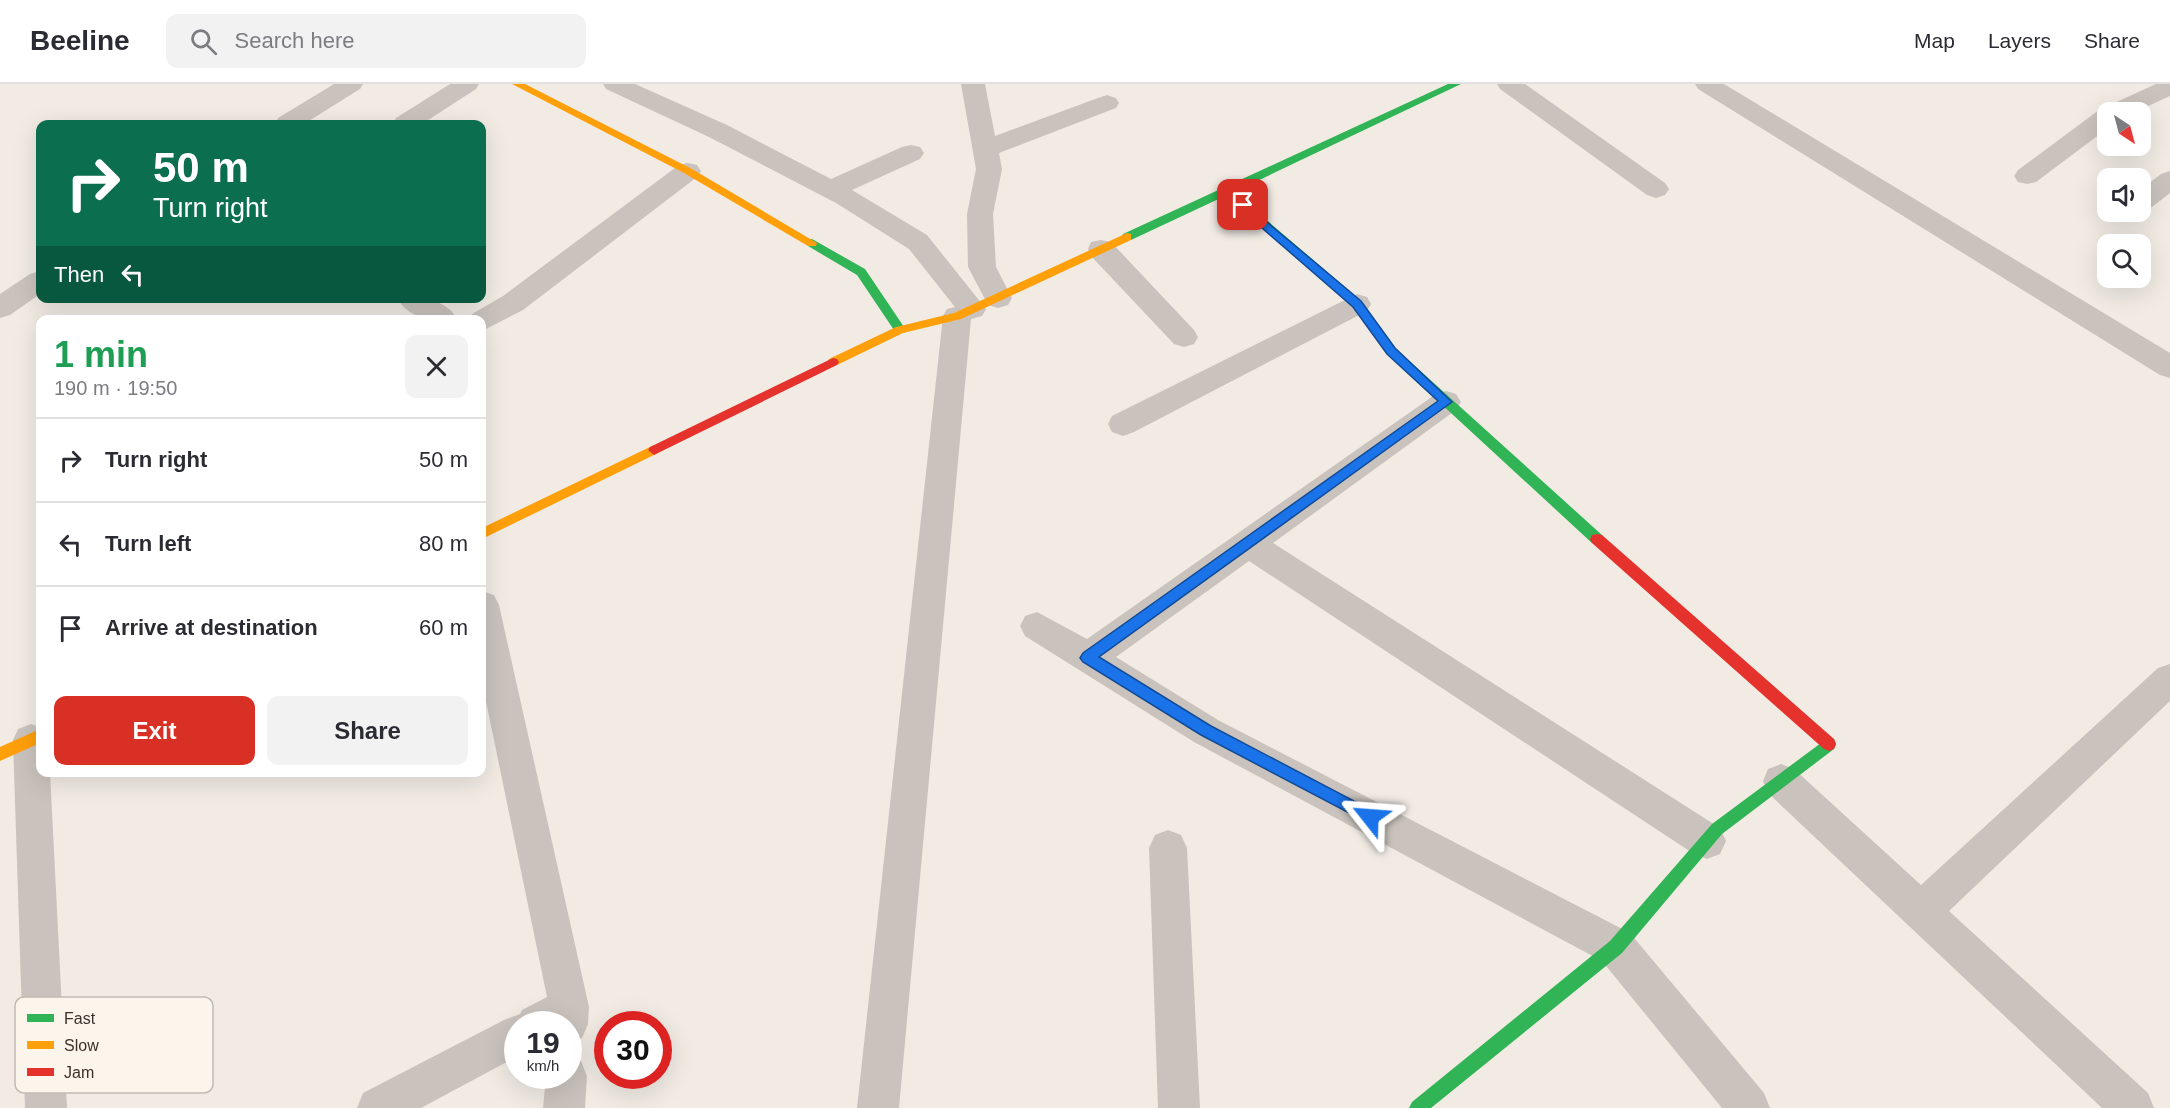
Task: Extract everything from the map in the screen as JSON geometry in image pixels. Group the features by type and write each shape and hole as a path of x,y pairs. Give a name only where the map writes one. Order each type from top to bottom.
{"street":[{"path":"293,120 351,84"},
{"path":"411,120 466,84"},
{"path":"517,84 688,171 861,272 900,330"},
{"path":"615,84 718,131 830,189 918,242 965,313 878,1108"},
{"path":"974,84 988,170 980,214 982,267 998,298"},
{"path":"486,532 900,330 965,313 1456,84"},
{"path":"1509,84 1656,189"},
{"path":"1718,91 1754,84"},
{"path":"2164,84 2170,87"},
{"path":"2137,102 2170,87"},
{"path":"1718,91 2170,366"},
{"path":"985,149 1107,103"},
{"path":"2026,176 2097,124"},
{"path":"830,189 911,153"},
{"path":"486,319 513,303 688,171"},
{"path":"2151,195 2170,180"},
{"path":"1226,191 1357,304 1391,351 1446,402 1635,574 1830,745 1717,829 1616,947 1533,1017 1418,1108"},
{"path":"1101,249 1184,337"},
{"path":"0,308 36,284"},
{"path":"418,303 436,315"},
{"path":"1123,424 1357,304"},
{"path":"1088,658 1446,402"},
{"path":"1247,543 1707,841"},
{"path":"486,626 557,1011"},
{"path":"1037,626 1206,730 1616,947 1749,1108"},
{"path":"1921,911 2170,680"},
{"path":"24,744 39,997"},
{"path":"1781,781 2133,1108"},
{"path":"1168,848 1179,1108"},
{"path":"378,1108 504,1041"},
{"path":"564,1108 565,1089"},
{"path":"45,1093 46,1108"}],"traffic: fast":[{"path":"1127,237 1456,84"},
{"path":"1226,191 1357,304 1391,351 1597,539"},
{"path":"812,243 861,272 900,330"},
{"path":"1418,1108 1616,947 1717,829 1829,744"}],"traffic: slow":[{"path":"517,84 688,171 812,243"},
{"path":"833,362 900,330 957,316 1127,237"},
{"path":"486,532 654,450"},
{"path":"0,754 36,738"}],"traffic: jam":[{"path":"654,450 833,362"},
{"path":"1597,539 1829,744"}],"route":[{"path":"1243,205 1357,304 1391,351 1446,402 1088,658 1206,730 1370,817"}]}
